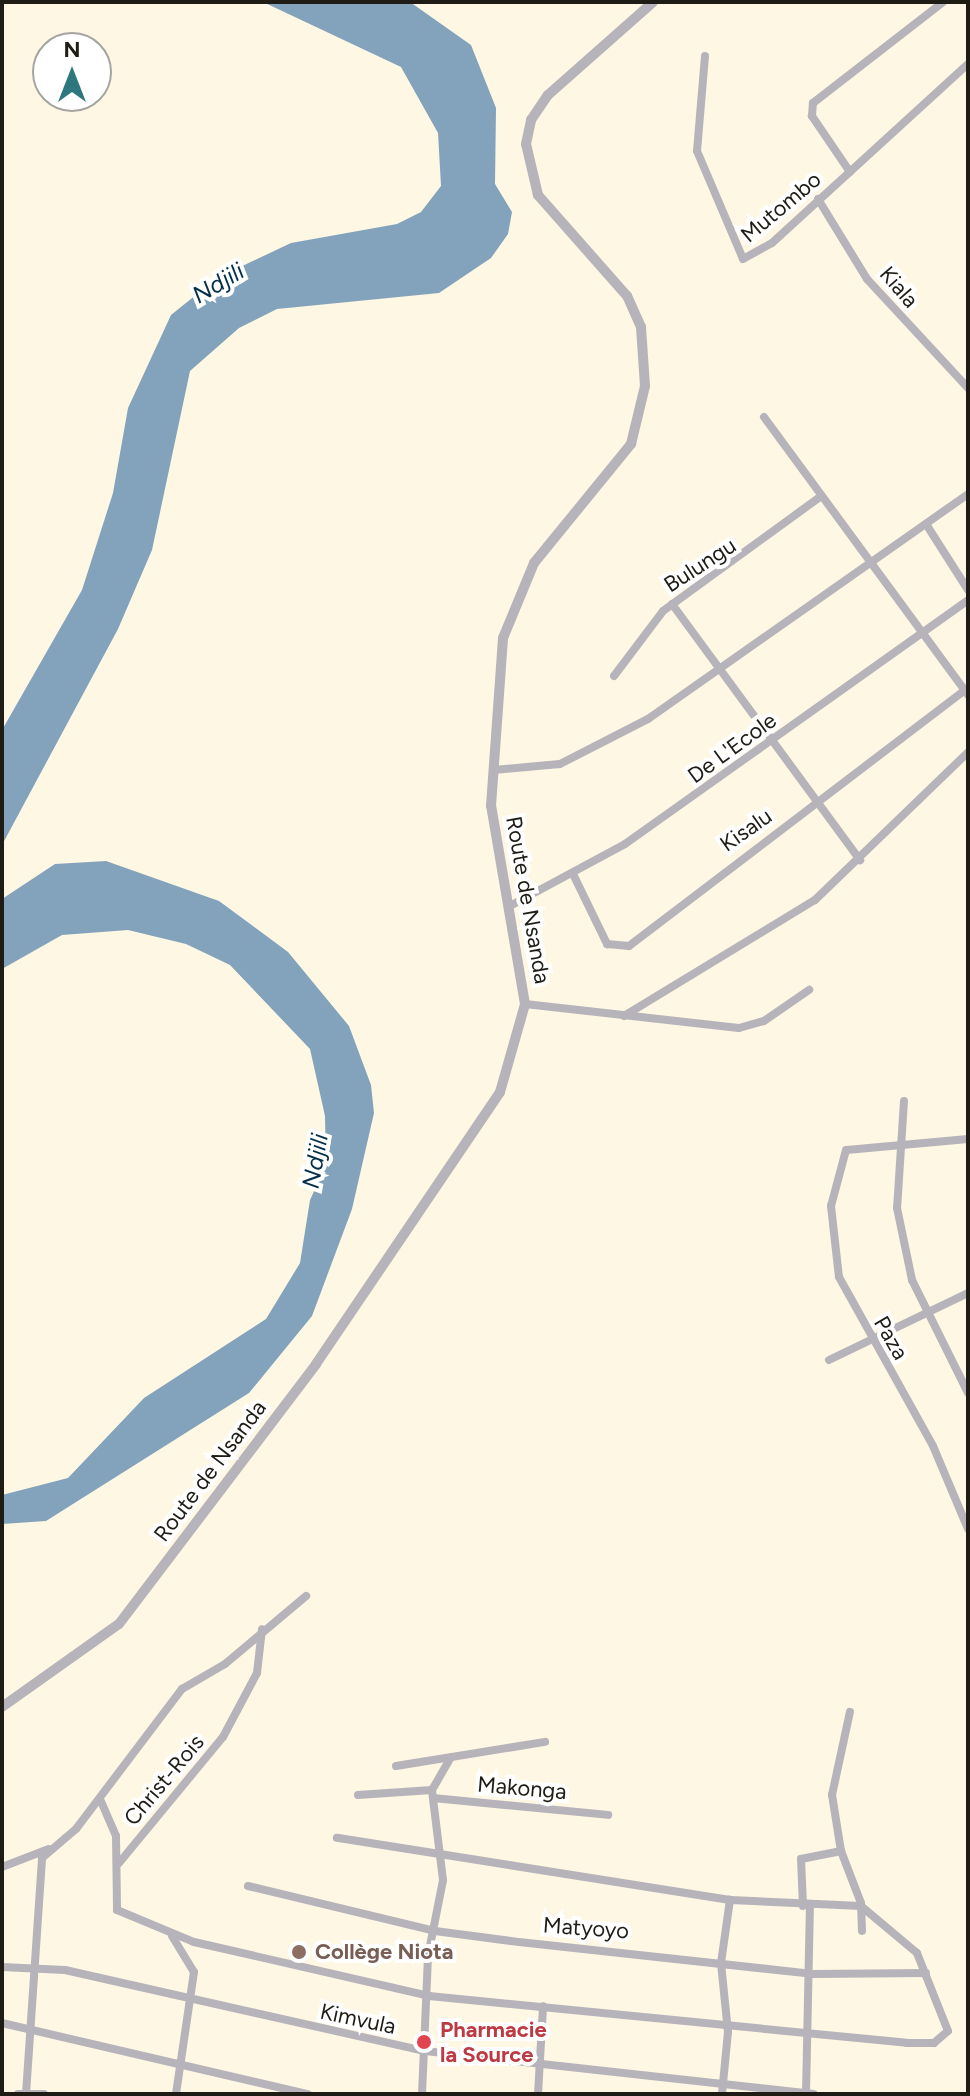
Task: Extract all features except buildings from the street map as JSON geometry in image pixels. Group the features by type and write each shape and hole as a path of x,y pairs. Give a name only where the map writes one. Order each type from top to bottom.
{"street":[{"name":"Route de Nsanda","path":"2,1707 119,1624 316,1364 500,1092 525,1004 494,842 496,677 518,591 631,444 645,386 641,327 627,296 538,195 528,171 531,120 548,95 653,2"},
{"path":"850,172 811,108 943,2"},
{"name":"Mutombo","path":"705,56 697,151 737,256 750,258 772,243 968,64"},
{"name":"Kiala","path":"818,199 876,291 968,388"},
{"path":"764,417 820,497 967,691"},
{"path":"493,770 560,764 604,745 725,668 968,494"},
{"name":"Bulungu","path":"614,676 672,604 820,497"},
{"path":"926,524 968,590"},
{"name":"De L'Ecole","path":"508,907 574,876 774,740 968,600"},
{"path":"672,604 725,668 817,807 860,860"},
{"name":"Kisalu","path":"574,876 607,944 624,948 718,871 817,807 967,691"},
{"path":"624,1016 815,900 860,860 968,752"},
{"path":"525,1004 752,1026 809,990"},
{"path":"904,1101 897,1208 926,1314 968,1393"},
{"path":"902,1147 968,1139"},
{"name":"Paza","path":"902,1147 840,1153 831,1206 838,1272 868,1335 933,1446 968,1529"},
{"path":"829,1360 868,1335 926,1314 968,1293"},
{"path":"44,2094 24,2093 31,2026 30,1964 39,1864 100,1799 182,1689 225,1664 262,1629 306,1596"},
{"name":"Christ-Rois","path":"119,1864 223,1737 257,1673 262,1629"},
{"path":"850,1712 832,1795 841,1851 861,1906 862,1931"},
{"path":"396,1766 545,1742"},
{"path":"422,2094 442,1860 432,1794 451,1757"},
{"name":"Makonga","path":"358,1795 432,1794 608,1815"},
{"path":"100,1799 113,1821 119,1864 120,1915 172,1935 429,1996 727,2021 755,2031 937,2042 948,2028 926,1973 910,1946 861,1906 806,1907 730,1900 442,1860 337,1838"},
{"path":"2,1867 50,1849"},
{"path":"806,2094 812,2034 812,1974 801,1859 841,1851"},
{"name":"Matyoyo","path":"248,1886 435,1931 812,1974 926,1973"},
{"path":"722,2090 727,2021 721,1963 730,1900"},
{"path":"172,1935 193,1968 193,1999 176,2094"},
{"name":"Kimvula","path":"2,1967 30,1964 425,2051 722,2090 814,2094"},
{"path":"538,2094 545,2068 543,2006"},
{"path":"2,2023 31,2026 181,2059 308,2094"}],"water":[{"name":"Ndjili","path":"263,2 410,2 471,45 496,108 495,184 512,212 508,234 491,258 439,293 277,309 239,328 190,371 152,550 118,629 2,845 2,730 82,590 113,493 128,408 171,315 217,278 291,243 397,224 421,212 441,186 438,133 401,67"},
{"path":"106,861 219,901 288,952 349,1026 371,1085 374,1113 352,1209 312,1316 249,1393 46,1521 2,1524 2,1495 68,1478 144,1398 266,1319 300,1263 310,1200 326,1165 325,1116 310,1049 230,965 186,944 128,930 62,935 2,969 2,899 55,864"}],"place":[{"name":"Collège Niota","path":"299,1952"},
{"name":"Pharmacie la Source","path":"424,2042"}]}
